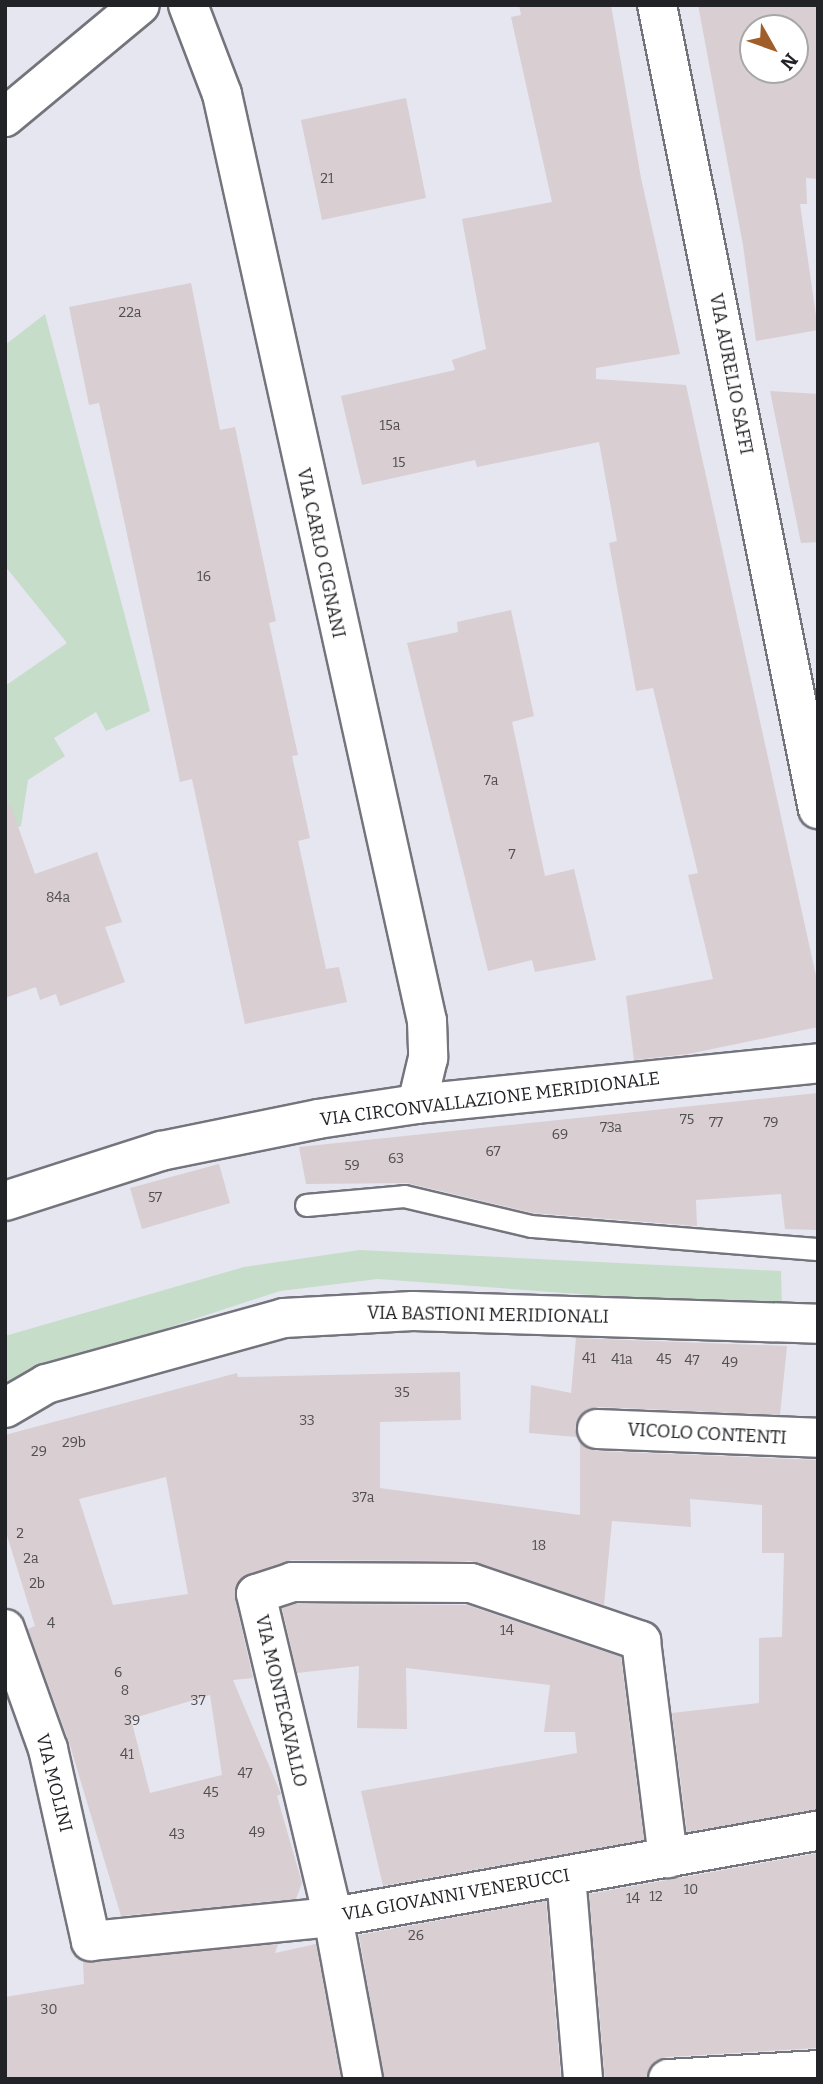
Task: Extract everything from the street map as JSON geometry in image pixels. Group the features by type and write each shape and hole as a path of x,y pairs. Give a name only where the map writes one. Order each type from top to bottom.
{"street":[{"path":"5,117 141,5"},
{"name":"VIA CARLO CIGNANI","path":"188,5 222,94 427,1021 428,1058 416,1104"},
{"name":"VIA AURELIO SAFFI","path":"657,5 818,809"},
{"name":"VIA CIRCONVALLAZIONE MERIDIONALE","path":"5,1200 119,1162 224,1135 416,1104 818,1063"},
{"name":"VIA BASTIONI MERIDIONALI","path":"5,1408 46,1384 284,1318 413,1311 818,1324"},
{"name":"VICOLO CONTENTI","path":"597,1429 818,1438"},
{"name":"VIA MONTECAVALLO","path":"333,1917 256,1594 292,1582 471,1583 641,1641 667,1857"},
{"name":"VIA MOLINI","path":"5,1629 48,1749 91,1941"},
{"name":"VIA GIOVANNI VENERUCCI","path":"91,1941 333,1917 818,1831"},
{"path":"566,1876 583,2079"},
{"path":"333,1917 363,2079"},
{"path":"668,2079 818,2070"}],"lane":[{"path":"306,1205 404,1196 531,1226 818,1249"}],"green space":[{"path":"45,314 150,711 106,731 96,712 54,738 65,756 28,780 21,826 5,832 5,686 67,643 5,566 5,345"},
{"path":"360,1250 781,1271 782,1309 378,1279 280,1291 39,1370 5,1392 5,1336 244,1267"}],"building":[{"path":"519,5 611,5 641,178 680,354 596,368 596,379 686,385 818,985 818,1027 688,1054 634,1060 626,996 713,979 688,875 698,873 653,688 636,691 609,543 617,541 599,442 477,467 475,460 362,485 341,396 455,370 452,360 486,349 462,219 552,202 511,17 521,15"},
{"path":"698,5 818,5 818,179 806,178 807,204 800,204 818,330 756,341 743,245"},
{"path":"406,98 426,198 322,220 301,120"},
{"path":"191,283 220,430 235,427 276,621 269,623 298,755 292,756 310,838 298,841 326,969 339,967 347,1002 245,1024 192,779 180,782 99,403 89,405 69,307"},
{"path":"770,391 818,394 818,542 801,543"},
{"path":"511,610 534,716 512,722 545,876 574,869 596,960 535,972 532,960 488,971 407,643 458,632 457,622"},
{"path":"10,804 35,874 97,852 122,922 105,927 125,982 60,1006 56,994 40,1000 36,987 5,998 5,805"},
{"path":"818,1093 818,1230 785,1229 781,1194 696,1200 697,1226 533,1213 407,1183 306,1184 299,1147"},
{"path":"219,1164 230,1203 142,1229 130,1188"},
{"path":"576,1338 787,1346 780,1415 598,1407 579,1417 577,1437 529,1433 531,1385 571,1393"},
{"path":"460,1372 461,1420 380,1422 380,1488 580,1515 580,1442 596,1451 818,1460 818,1810 687,1832 672,1713 759,1703 759,1638 782,1637 784,1553 762,1553 762,1505 690,1499 691,1527 612,1521 604,1605 471,1561 292,1560 241,1579 235,1599 253,1678 233,1680 281,1794 277,1796 302,1883 296,1899 121,1916 69,1742 28,1629 35,1626 5,1529 5,1435 237,1373 238,1377","holes":["166,1477 188,1594 113,1605 79,1499","210,1695 222,1775 150,1793 131,1719"]},
{"path":"295,1604 467,1605 621,1657 644,1840 383,1886 361,1791 577,1753 575,1732 544,1732 550,1685 406,1668 407,1729 357,1728 359,1666 297,1673 282,1608"},
{"path":"818,1853 818,2048 667,2057 655,2061 646,2079 605,2079 589,1894"},
{"path":"546,1901 561,2079 384,2079 359,1935"},
{"path":"278,1944 275,1953 316,1944 341,2079 5,2079 5,1997 84,1984 83,1962"}]}
